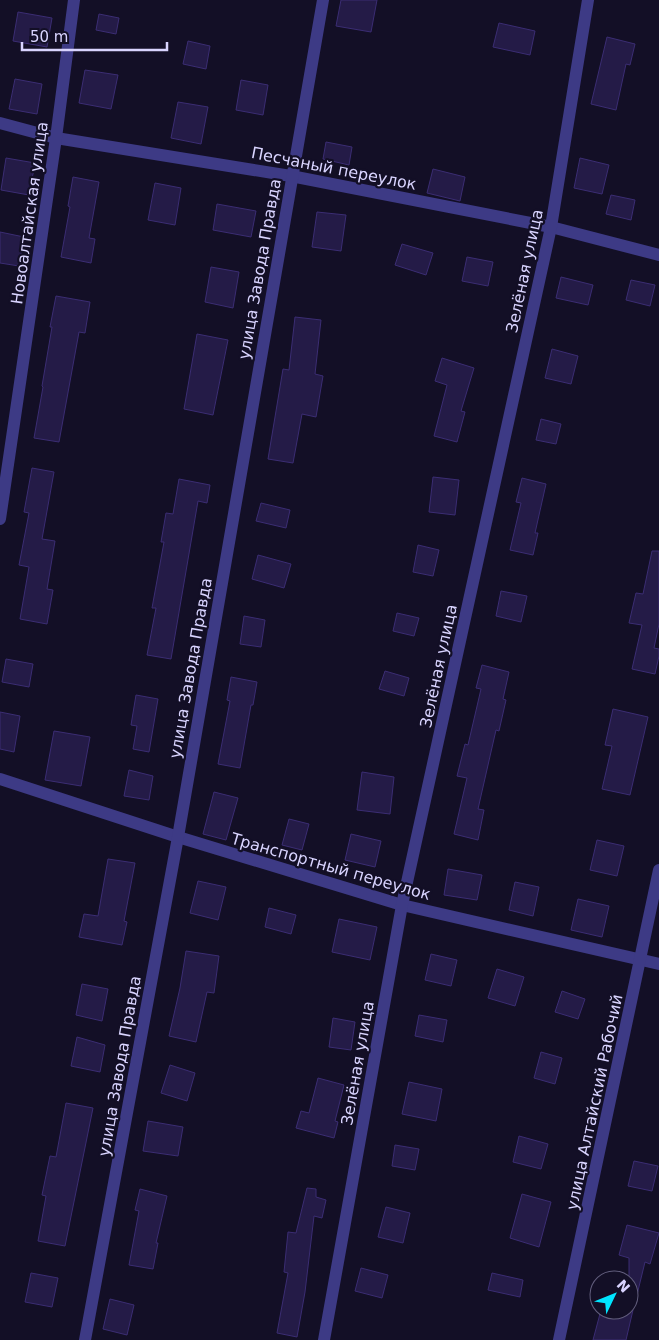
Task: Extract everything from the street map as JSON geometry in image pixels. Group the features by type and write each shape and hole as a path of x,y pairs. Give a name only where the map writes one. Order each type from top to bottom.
{"street":[{"name":"Новоалтайская улица","path":"0,519 56,138 74,0"},
{"name":"улица Завода Правда","path":"85,1340 178,837 323,0"},
{"name":"Зелёная улица","path":"324,1340 402,905 551,227 588,0"},
{"name":"Песчаный переулок","path":"0,123 56,138 291,176 551,227 659,256"},
{"name":"Транспортный переулок","path":"0,779 178,837 402,905 659,964"},
{"name":"улица Алтайский Рабочий","path":"559,1340 659,870"}],"building":[{"path":"341,0 377,0 371,32 336,26"},
{"path":"18,12 52,18 47,47 13,41"},
{"path":"99,14 119,18 116,34 96,30"},
{"path":"499,23 535,31 530,55 493,47"},
{"path":"607,37 635,44 630,65 626,64 616,110 591,104"},
{"path":"188,41 210,46 206,69 183,64"},
{"path":"85,70 118,75 111,109 79,103"},
{"path":"15,79 42,84 37,114 9,109"},
{"path":"241,80 268,85 263,115 236,110"},
{"path":"178,102 208,107 201,144 171,138"},
{"path":"326,142 352,147 349,165 323,159"},
{"path":"6,158 35,163 29,195 1,190"},
{"path":"580,158 609,165 602,194 574,188"},
{"path":"433,169 465,177 460,201 427,193"},
{"path":"73,177 99,182 89,238 95,239 91,263 61,257"},
{"path":"155,183 181,188 175,225 148,220"},
{"path":"611,195 635,200 631,220 606,214"},
{"path":"217,204 256,211 251,237 213,230"},
{"path":"317,212 346,215 341,251 312,247"},
{"path":"0,232 24,237 19,266 0,263"},
{"path":"402,244 433,253 426,275 395,265"},
{"path":"467,257 493,262 488,286 462,281"},
{"path":"211,267 239,272 233,308 205,302"},
{"path":"561,277 593,285 588,305 556,298"},
{"path":"631,280 655,285 650,306 626,300"},
{"path":"56,296 90,302 85,333 79,332 59,442 34,438"},
{"path":"295,317 321,320 315,374 323,376 316,417 302,414 293,463 268,459 283,369 289,370"},
{"path":"197,334 228,340 213,415 184,409"},
{"path":"552,349 578,356 571,384 545,378"},
{"path":"442,358 474,368 461,411 465,412 457,442 434,436 447,385 435,381"},
{"path":"541,419 561,424 556,444 536,440"},
{"path":"32,468 54,472 42,539 55,541 47,589 53,590 47,624 20,619 29,567 19,565 29,513 24,512"},
{"path":"433,477 459,480 455,515 429,512"},
{"path":"522,478 546,484 535,533 538,533 533,555 510,550 521,503 516,502"},
{"path":"179,479 210,485 207,503 198,501 171,659 147,655 156,608 152,608 164,542 161,542 166,513 173,514"},
{"path":"261,503 290,510 286,528 256,521"},
{"path":"418,545 439,550 433,576 413,572"},
{"path":"652,551 659,551 659,624 654,648 659,649 659,656 655,674 632,669 642,625 629,623 636,593 643,594"},
{"path":"258,555 291,564 284,588 252,579"},
{"path":"501,591 527,596 521,622 496,616"},
{"path":"397,613 419,618 414,636 393,631"},
{"path":"244,616 265,620 261,647 240,644"},
{"path":"6,659 33,664 29,687 2,682"},
{"path":"482,665 509,672 503,699 506,700 499,731 496,730 478,809 484,810 478,840 454,834 467,778 457,776 465,744 468,745 481,689 476,688"},
{"path":"385,671 409,678 404,696 379,689"},
{"path":"231,677 257,682 240,768 218,764 230,701 227,700"},
{"path":"136,695 158,699 149,752 133,749 137,726 131,725"},
{"path":"613,709 648,717 630,795 602,789 612,746 605,745"},
{"path":"0,712 20,716 14,752 0,749"},
{"path":"54,731 90,737 81,786 45,780"},
{"path":"129,770 153,776 149,800 124,796"},
{"path":"362,772 394,777 390,814 357,810"},
{"path":"214,792 238,798 226,840 203,834"},
{"path":"289,819 309,824 302,850 282,845"},
{"path":"351,834 381,841 375,867 345,860"},
{"path":"597,840 624,846 617,876 590,870"},
{"path":"108,859 135,863 124,921 127,922 122,945 79,937 84,914 98,916"},
{"path":"448,869 482,875 477,900 444,895"},
{"path":"198,881 226,887 218,920 190,913"},
{"path":"515,882 539,887 533,916 509,910"},
{"path":"578,899 609,906 602,937 571,930"},
{"path":"269,908 296,915 291,934 265,927"},
{"path":"339,919 377,927 370,960 332,952"},
{"path":"186,951 219,956 214,993 207,992 196,1042 169,1036"},
{"path":"431,954 457,960 451,986 425,980"},
{"path":"497,969 524,977 515,1006 488,998"},
{"path":"82,984 108,989 102,1021 76,1015"},
{"path":"562,991 585,999 578,1019 555,1012"},
{"path":"419,1015 447,1020 443,1042 415,1036"},
{"path":"333,1018 355,1022 351,1050 329,1047"},
{"path":"77,1037 105,1045 100,1072 71,1066"},
{"path":"541,1052 562,1058 555,1084 534,1078"},
{"path":"170,1065 195,1073 187,1101 161,1093"},
{"path":"318,1078 344,1085 335,1121 338,1122 334,1138 296,1128 301,1111 309,1113"},
{"path":"409,1082 442,1089 436,1121 402,1114"},
{"path":"66,1103 93,1108 65,1246 38,1241 46,1196 42,1195 50,1156 56,1157"},
{"path":"148,1121 183,1127 178,1156 143,1151"},
{"path":"519,1136 548,1144 541,1169 513,1162"},
{"path":"395,1145 419,1149 415,1170 392,1166"},
{"path":"634,1161 658,1166 652,1191 628,1186"},
{"path":"307,1188 316,1189 316,1197 326,1200 322,1218 314,1216 305,1292 297,1337 277,1333 288,1273 284,1272 288,1232 296,1233"},
{"path":"140,1189 167,1196 156,1243 158,1243 153,1269 129,1265 139,1211 135,1210"},
{"path":"522,1194 551,1202 539,1247 510,1238"},
{"path":"386,1207 410,1213 403,1243 378,1237"},
{"path":"627,1225 659,1233 650,1264 645,1262 639,1287 639,1270 629,1270 629,1258 619,1255"},
{"path":"361,1268 388,1275 382,1298 355,1291"},
{"path":"31,1273 58,1278 52,1307 25,1302"},
{"path":"492,1273 523,1280 520,1297 488,1290"},
{"path":"110,1299 134,1305 127,1335 103,1329"},
{"path":"598,1320 631,1320 626,1340 593,1340"}]}
